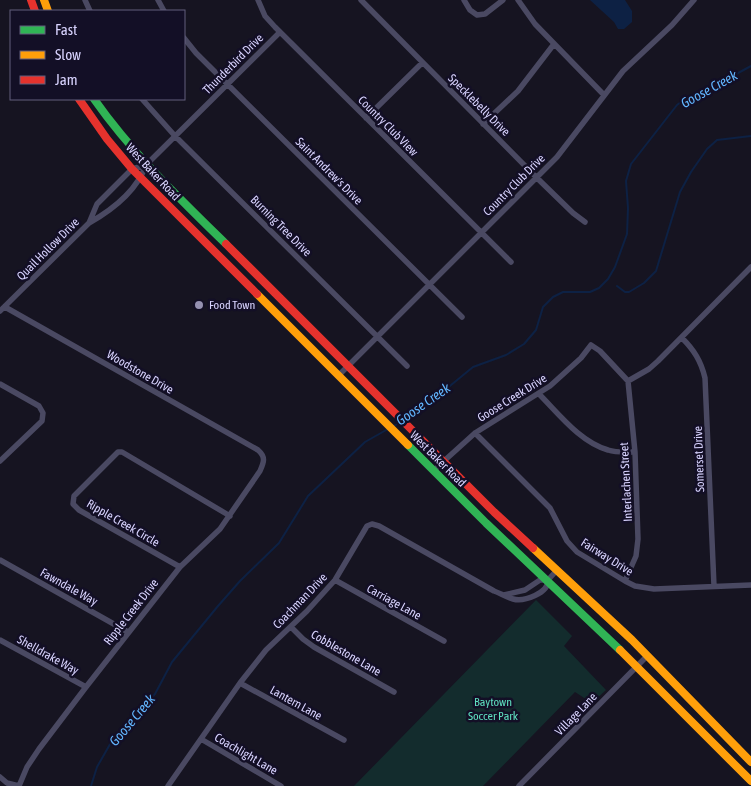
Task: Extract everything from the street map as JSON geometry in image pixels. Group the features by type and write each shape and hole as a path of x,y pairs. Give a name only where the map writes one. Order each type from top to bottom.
{"main road":[{"name":"West Baker Road","path":"80,100 107,139 132,169 492,529 548,580 751,781"},
{"name":"West Baker Road","path":"95,100 115,129 146,165 222,242 494,512 647,656 751,762"},
{"path":"214,251 222,242"},
{"path":"721,750 731,741"}],"street":[{"name":"Country Club View","path":"258,0 266,16 280,32 511,262"},
{"name":"Specklebelly Drive","path":"361,0 536,177 585,222"},
{"path":"464,0 472,13 482,15 503,0"},
{"path":"518,0 535,24 604,95"},
{"name":"Country Club Drive","path":"338,376 562,150 623,71 672,25 694,0"},
{"name":"Thunderbird Drive","path":"141,178 146,165 280,32"},
{"name":"Saint Andrew's Drive","path":"185,39 462,317"},
{"path":"483,124 518,91 554,44"},
{"path":"366,118 422,63"},
{"name":"Burning Tree Drive","path":"143,100 175,136 407,366"},
{"name":"Quail Hollow Drive","path":"89,223 97,204 132,169 146,165"},
{"name":"Quail Hollow Drive","path":"2,309 89,223 106,212 141,178"},
{"path":"628,380 649,369 751,268"},
{"name":"Woodstone Drive","path":"2,309 258,450 264,457"},
{"name":"Somerset Drive","path":"682,338 701,363 706,386 714,586"},
{"name":"Goose Creek Drive","path":"434,470 475,433 540,394 565,374 591,345 600,351 628,380"},
{"name":"Interlachen Street","path":"625,581 638,547 635,452 628,380"},
{"path":"0,384 39,406 44,413 42,422 0,461"},
{"path":"540,394 576,431 593,444 617,452 635,452"},
{"name":"Fairway Drive","path":"475,433 550,508 567,541 577,552 625,581 635,586 654,589 751,585"},
{"name":"Ripple Creek Circle","path":"180,567 79,510 73,504 74,496 118,452 122,452 230,516"},
{"name":"Ripple Creek Drive","path":"19,786 27,767 38,749 128,632 180,567 220,529 230,516 260,471 264,463 264,457"},
{"name":"Coachman Drive","path":"168,786 240,683 266,650 335,580 368,526 372,524 379,526 494,591 512,599 529,598 546,588 548,580 557,570"},
{"name":"Fawndale Way","path":"0,560 128,632"},
{"name":"Carriage Lane","path":"335,580 444,641"},
{"name":"Coachman Drive","path":"504,595 525,590 540,580 548,580"},
{"name":"Cobblestone Lane","path":"290,627 303,640 314,647 394,692"},
{"name":"Shelldrake Way","path":"0,640 86,687"},
{"name":"Village Lane","path":"519,786 647,656"},
{"name":"Lantern Lane","path":"240,683 344,740"},
{"name":"Coachlight Lane","path":"201,740 281,786"},
{"path":"0,777 7,783 19,786"}],"green space":[{"name":"Baytown Soccer Park","path":"536,600 572,636 564,646 606,690 592,703 575,692 483,786 354,786"}],"water":[{"path":"590,0 625,0 632,11 632,22 624,29 618,29 614,22"}],"waterway":[{"name":"Goose Creek","path":"405,420 423,408 473,367 506,355 524,344 536,330 543,307 553,297 563,292 590,292 599,288 608,279 615,267 627,234 626,181 631,164 677,105 685,99 751,66"},
{"path":"617,286 625,292 629,292 644,283 656,271 680,192 707,149 717,140 751,136"},
{"name":"Goose Creek","path":"392,427 401,422"},
{"name":"Goose Creek","path":"91,786 97,767 113,739 155,694 172,662 218,606 240,581 279,543 308,496 365,442 388,429"}],"traffic: fast":[{"path":"95,100 140,156 226,244"},
{"path":"408,445 486,523 620,650"}],"traffic: slow":[{"path":"44,0 48,10"},
{"path":"257,294 408,445"},
{"path":"533,548 632,640 751,762"},
{"path":"620,650 751,781"}],"traffic: jam":[{"path":"31,0 35,10"},
{"path":"80,100 107,139 132,169 257,294"},
{"path":"226,244 494,512 533,548"}],"place":[{"name":"Food Town","path":"199,305"}]}
